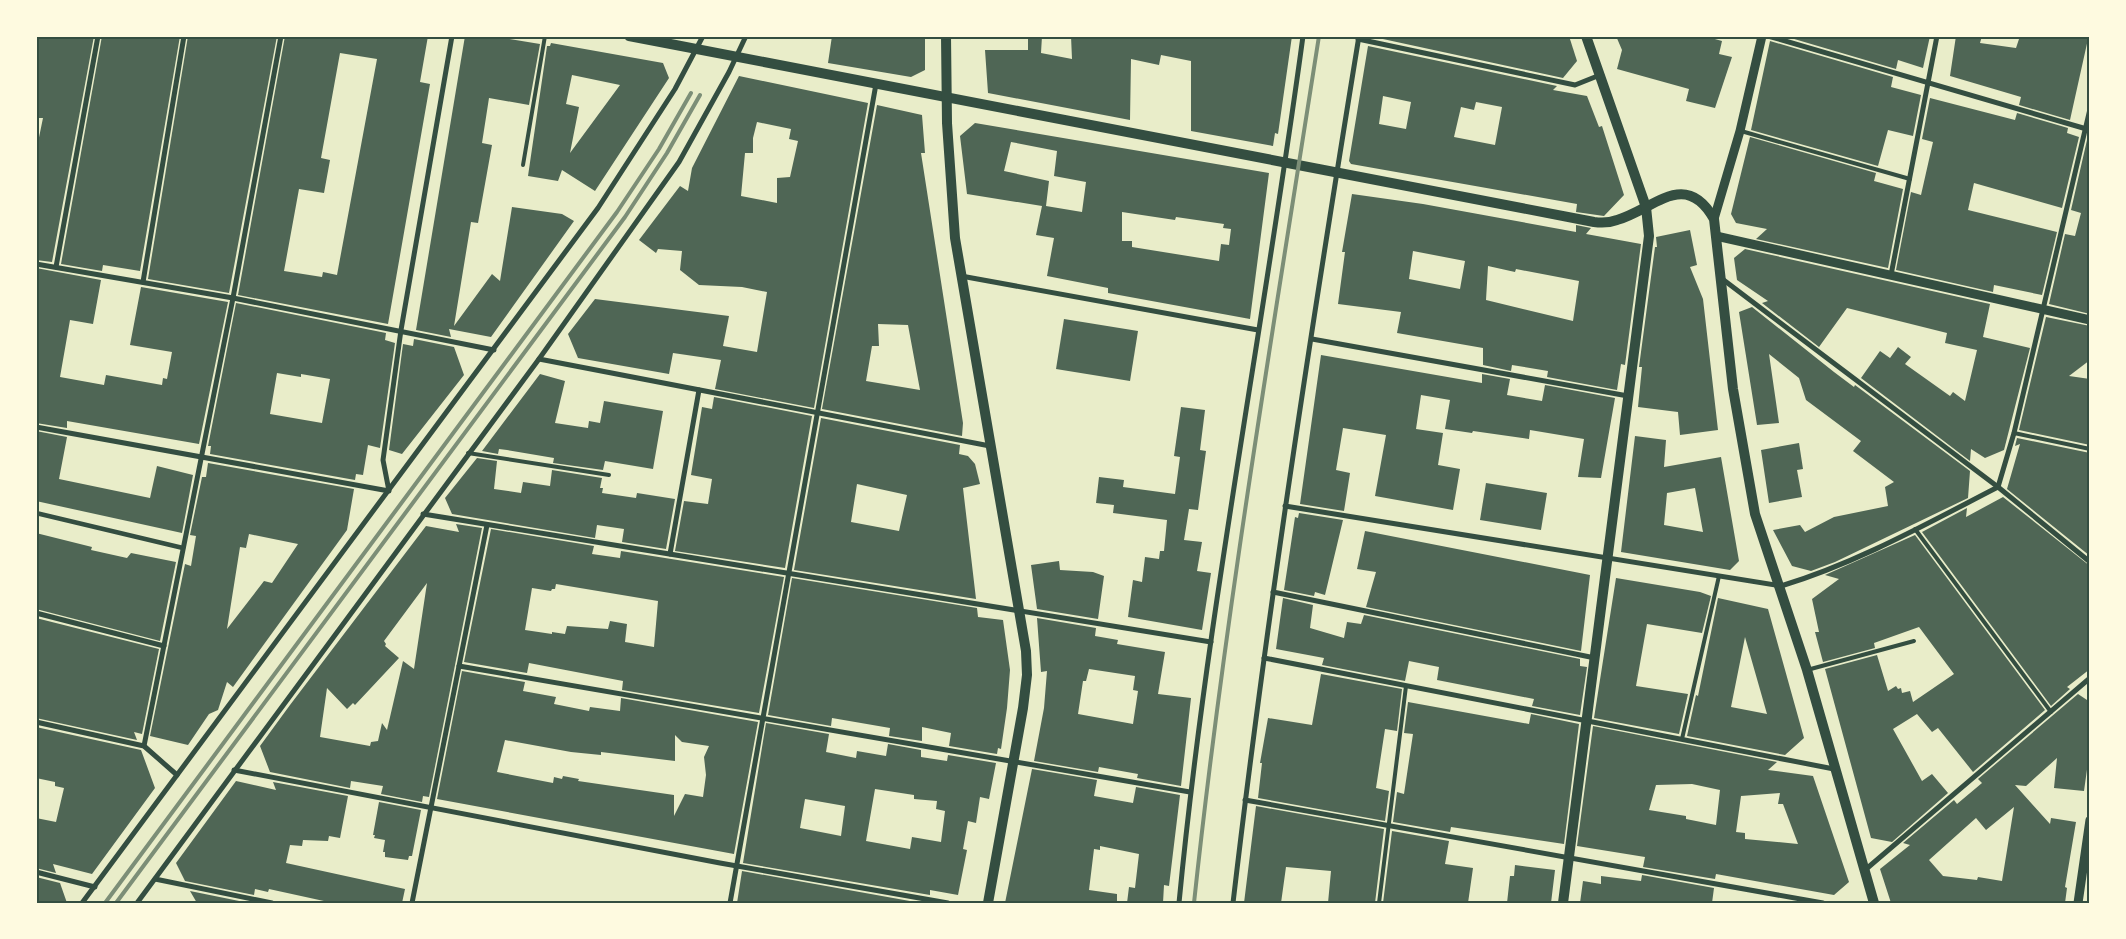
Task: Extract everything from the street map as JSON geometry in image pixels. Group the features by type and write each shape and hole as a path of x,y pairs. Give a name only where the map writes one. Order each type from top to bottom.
{"main road":[{"path":"628,36 641,37 697,50 1335,174 1594,222 1615,221 1668,195 1682,194 1702,202 1714,219 1733,389 1755,514 1781,586 1807,670 1874,903"},
{"path":"946,36 946,98 955,238 960,276 1020,610 1027,675 1014,762 988,903"},
{"path":"1563,903 1588,722 1628,396 1647,264 1649,236 1646,207 1586,36"}],"street":[{"path":"56,267 98,36"},
{"path":"142,282 184,36"},
{"path":"144,746 233,298 281,36"},
{"path":"389,491 383,460 401,330 452,36"},
{"path":"82,903 598,208 675,89 703,36"},
{"path":"137,903 539,359 678,162 746,36"},
{"path":"1179,903 1190,792 1211,642 1258,330 1286,164 1303,36"},
{"path":"1714,219 1740,131 1762,36"},
{"path":"1768,36 2087,129"},
{"path":"1891,275 1937,36"},
{"path":"1233,903 1285,506 1312,339 1335,174 1358,37 1574,85 1600,75"},
{"path":"730,903 876,84"},
{"path":"1285,506 1781,586 1813,576 1915,529 1998,487 2014,433 2087,129 2090,109"},
{"path":"1716,236 2090,320"},
{"path":"36,264 233,298 494,350"},
{"path":"960,276 1258,330"},
{"path":"1721,278 1998,487 2090,562"},
{"path":"1312,339 1628,396"},
{"path":"539,359 991,446"},
{"path":"670,554 699,390"},
{"path":"36,427 389,491"},
{"path":"36,512 183,548"},
{"path":"423,514 1211,642"},
{"path":"412,903 487,525"},
{"path":"1273,592 1595,658"},
{"path":"36,612 164,646"},
{"path":"1264,658 1834,769"},
{"path":"459,666 1190,792"},
{"path":"1865,870 2090,678"},
{"path":"36,722 144,746 177,775"},
{"path":"234,770 737,866 948,903"},
{"path":"1245,800 1823,903"},
{"path":"2078,903 2090,820"},
{"path":"36,872 95,887"},
{"path":"154,879 272,903"},
{"path":"233,903 235,895"}],"lane":[{"path":"522,165 545,36"},
{"path":"1740,131 1910,179"},
{"path":"2014,433 2090,449"},
{"path":"468,453 609,475"},
{"path":"1915,529 2051,712"},
{"path":"1682,739 1719,576"},
{"path":"1807,670 1914,641"},
{"path":"1378,903 1406,686"}],"building":[{"path":"36,36 94,36 52,262 36,260 36,152 43,118 36,118"},
{"path":"102,36 180,36 140,271 103,265 102,271 61,264"},
{"path":"188,36 277,36 229,293 148,279"},
{"path":"285,36 428,36 420,82 430,84 388,324 238,295","holes":["340,53 377,59 337,275 323,272 322,277 284,271 299,189 324,193 330,160 321,158"]},
{"path":"465,36 492,36 540,44 529,105 489,98 482,143 492,145 478,223 471,222 454,326 492,274 500,281 512,207 562,214 574,221 491,337 449,329 451,337 416,330"},
{"path":"832,36 868,36 887,39 887,36 925,36 925,70 911,77 828,63"},
{"path":"1028,36 1042,36 1041,53 1072,59 1071,36 1292,36 1278,134 1275,133 1273,146 1191,131 1191,61 1161,55 1159,65 1131,59 1130,120 988,93 985,50 1028,50"},
{"path":"1369,36 1569,36 1577,61 1563,78"},
{"path":"1616,36 1704,36 1722,41 1719,54 1732,57 1715,108 1686,101 1689,89 1617,69 1622,50"},
{"path":"1784,36 1930,36 1923,68 1898,60 1896,69"},
{"path":"1956,36 1982,36 1980,43 2016,48 2020,36 2078,36 2088,39 2070,120 2019,105 2021,97 1950,76"},
{"path":"1770,41 1893,77 1891,87 1921,95 1913,136 1888,130 1878,166 1751,130"},
{"path":"551,43 663,63 669,78 595,191 562,170 558,181 528,176 547,46 550,46","holes":["572,75 620,85 570,153 579,107 566,104"]},
{"path":"1368,46 1557,86 1553,90 1587,96 1599,127 1602,126 1624,195 1604,216 1576,212 1577,204 1351,164 1349,161","holes":["1383,96 1411,102 1406,129 1379,124","1476,102 1502,107 1495,145 1454,137 1461,107 1474,110"]},
{"path":"739,76 868,103 814,408 715,389 721,360 673,353 669,374 578,358 568,334 595,299 729,316 723,346 757,352 767,292 742,287 699,285 680,270 682,251 658,249 656,253 639,240 680,186 688,191 692,168","holes":["757,122 791,129 789,139 798,141 790,177 777,178 777,203 741,196 745,153 753,153 753,138"]},
{"path":"1930,98 2015,120 2017,113 2068,128 2067,133 2079,137 2062,208 1974,183 1968,210 2057,232 2042,295 1994,285 1993,292 1896,270 1911,192 1921,195 1933,142 1922,139"},
{"path":"877,105 922,115 925,153 921,153 963,423 962,436 822,409","holes":["878,324 908,325 920,390 866,381 872,346 879,346"]},
{"path":"975,123 1269,173 1250,319 1108,293 1108,288 1047,276 1054,238 1036,235 1042,206 967,194 960,136","holes":["1011,142 1057,151 1054,176 1086,182 1082,212 1046,206 1049,181 1004,171","1122,212 1175,220 1176,217 1224,224 1223,228 1231,229 1229,245 1221,244 1219,261 1132,247 1132,241 1122,241"]},
{"path":"1750,137 1876,173 1874,181 1903,189 1888,268 1756,239 1767,229 1736,223 1731,214"},
{"path":"2087,140 2090,140 2090,314 2049,304 2065,234 2075,236 2081,213 2071,210"},
{"path":"1352,194 1423,204 1576,232 1576,225 1591,228 1586,234 1641,244 1625,365 1621,364 1617,390 1547,377 1548,371 1512,365 1511,371 1483,365 1483,348 1397,333 1401,312 1338,304 1345,252 1342,252","holes":["1413,251 1465,261 1460,289 1409,279","1488,266 1515,272 1516,269 1579,281 1573,321 1486,300"]},
{"path":"1690,230 1697,265 1690,267 1703,299 1718,430 1680,435 1678,412 1638,407 1642,367 1639,367 1655,247 1657,247 1656,237"},
{"path":"1745,249 1990,304 1983,337 2030,348 2004,450 1985,458 1971,449 1970,461 1861,378 1880,351 1890,358 1898,347 1911,357 1905,364 1950,396 1953,392 1965,401 1977,350 1945,343 1947,333 1847,308 1819,347 1762,303 1768,301 1737,280 1734,258"},
{"path":"36,268 101,280 93,324 70,320 60,377 104,385 106,375 162,385 163,378 167,379 172,352 130,345 141,287 228,302 199,444 67,421 67,428 36,423"},
{"path":"236,303 386,333 385,340 395,343 380,448 368,445 363,475 356,474 355,480 210,454 211,446 208,446","holes":["277,373 301,377 301,374 330,379 322,423 270,414"]},
{"path":"1752,307 1834,372 1854,387 1855,385 1970,471 1968,498 1835,562 1811,571 1792,566 1773,530 1800,525 1805,532 1834,517 1888,506 1885,487 1894,482 1853,451 1861,441 1806,400 1799,378 1769,354 1779,423 1757,425 1739,312"},
{"path":"2046,317 2090,326 2090,360 2069,376 2090,379 2090,445 2019,430"},
{"path":"1064,319 1138,331 1130,381 1056,369"},
{"path":"414,339 454,347 464,375 402,454 389,450 403,344 413,346"},
{"path":"1321,355 1482,383 1482,374 1510,379 1507,395 1542,401 1545,385 1615,398 1601,478 1578,477 1584,439 1530,430 1529,439 1445,429 1450,400 1421,395 1416,429 1443,433 1438,465 1460,469 1453,510 1375,496 1386,435 1343,428 1336,470 1350,473 1344,511 1300,504"},
{"path":"540,374 565,381 555,423 588,428 589,421 600,423 604,401 663,411 653,469 605,461 603,470 553,463 554,458 507,450 499,449 498,454 482,451"},
{"path":"714,397 812,416 785,568 675,551 684,501 708,504 712,479 691,475 702,407 712,409"},
{"path":"1181,407 1205,410 1200,450 1206,451 1198,510 1189,509 1184,540 1202,542 1197,571 1211,573 1202,630 1128,617 1133,580 1142,582 1145,557 1159,559 1160,551 1164,551 1167,520 1113,513 1114,505 1096,503 1099,477 1124,480 1123,487 1175,494 1180,457 1174,456"},
{"path":"821,418 960,445 959,454 968,456 975,464 980,484 963,488 976,599 794,570","holes":["857,484 907,495 899,531 851,522"]},
{"path":"36,431 67,437 59,479 150,498 157,466 193,475 182,533 36,501"},
{"path":"1635,436 1666,440 1664,467 1721,457 1739,561 1730,570 1621,552","holes":["1695,488 1703,532 1664,525 1667,493"]},
{"path":"2017,438 2090,453 2090,556 2007,489 2020,444 2015,446"},
{"path":"1799,443 1803,469 1797,470 1802,497 1769,503 1761,450"},
{"path":"477,458 497,461 494,489 521,493 523,482 550,486 552,470 602,478 600,488 603,488 602,493 636,498 637,493 675,499 666,549 622,542 624,529 597,525 595,538 452,514 445,498"},
{"path":"208,463 354,489 347,530 233,687 227,682 218,710 209,714 188,745 150,736 185,564 191,566 196,536 190,535 202,477 206,477","holes":["249,534 298,544 272,583 264,581 227,629 240,547 246,548"]},
{"path":"1486,483 1547,493 1541,530 1480,520"},
{"path":"2003,497 2090,566 2090,669 2067,687 2070,689 2051,706 1922,532 1967,508 1966,517"},
{"path":"1299,513 1343,520 1325,595 1315,592 1314,596 1284,590 1295,517 1298,518"},
{"path":"456,524 482,528 429,797 423,796 422,802 381,794 383,786 351,781 350,788 270,772 260,746 426,526 459,532","holes":["427,583 414,669 403,661 387,730 382,723 378,741 371,742 370,746 320,737 327,688 347,709 353,703 355,705 399,658 385,646 384,641"]},
{"path":"491,529 594,546 592,554 620,558 621,551 784,577 759,713 622,690 623,681 529,663 527,673 464,662","holes":["556,584 658,601 654,647 625,642 627,624 610,621 608,629 567,626 565,634 525,630 532,588 551,591 555,589"]},
{"path":"1365,531 1590,575 1581,651 1366,607 1376,572 1357,569"},
{"path":"36,533 92,547 91,550 127,558 131,553 176,562 160,641 36,609"},
{"path":"1915,535 2045,710 1973,772 1938,728 1932,732 1917,714 1893,729 1922,781 1932,774 1948,793 1892,842 1871,838 1825,669 1877,655 1888,691 1896,686 1898,689 1901,688 1902,693 1910,691 1913,702 1954,674 1919,627 1874,643 1875,648 1823,662 1815,632 1819,632 1812,599 1839,579 1825,575"},
{"path":"1059,561 1060,570 1093,572 1104,576 1098,619 1037,609 1031,565"},
{"path":"792,578 977,608 978,617 1003,620 1010,670 1001,749 998,748 997,754 949,746 951,733 922,727 922,741 889,736 890,728 832,718 831,726 768,715"},
{"path":"1616,578 1700,592 1711,596 1702,633 1647,624 1636,686 1688,694 1679,734 1594,718"},
{"path":"1283,598 1313,605 1310,628 1344,638 1347,622 1361,624 1364,615 1580,659 1580,666 1587,667 1580,715 1532,706 1534,699 1437,680 1439,667 1409,661 1405,681 1322,665 1324,658 1276,649"},
{"path":"1718,598 1768,609 1804,738 1785,755 1687,736 1696,695 1698,696","holes":["1745,637 1767,714 1731,707"]},
{"path":"36,618 159,649 142,734 134,732 137,740 36,718"},
{"path":"1037,618 1096,628 1095,636 1118,640 1117,644 1165,652 1158,694 1191,698 1181,786 1137,778 1138,774 1099,767 1098,772 1034,761 1044,708 1047,671 1041,672","holes":["1089,669 1135,676 1133,690 1138,691 1133,724 1078,714 1083,681 1086,681"]},
{"path":"462,671 525,682 523,691 556,697 554,704 589,711 590,707 620,711 621,698 758,722 734,854 437,799","holes":["675,735 682,742 709,746 704,757 706,775 703,797 685,794 674,816 674,795 578,781 579,779 563,776 562,779 554,777 553,783 497,772 505,740 571,752 601,755 601,752 675,761"]},
{"path":"1321,674 1402,689 1397,731 1385,729 1376,788 1389,791 1385,821 1258,798 1262,763 1260,763 1268,718 1312,725"},
{"path":"2078,694 2090,702 2090,748 2084,791 2054,788 2057,758 2026,786 2015,785 2050,824 2051,818 2076,822 2065,887 2067,888 2065,903 1891,903 1880,869 1910,845 1903,843 1954,800 1957,804 1982,783 1978,779","holes":["2014,807 2002,881 1978,877 1977,880 1943,876 1929,860 1976,818 1986,830"]},
{"path":"1408,702 1529,724 1531,714 1579,724 1564,844 1451,827 1450,832 1393,822 1397,792 1404,794 1413,734 1404,733"},
{"path":"766,723 829,734 826,752 856,758 857,751 886,756 888,744 921,750 921,757 947,761 948,755 996,763 989,799 980,797 976,823 968,821 963,849 967,850 958,895 930,890 930,895 743,863","holes":["875,789 914,795 914,799 937,801 936,809 945,811 941,842 912,837 910,849 866,841","805,799 845,806 841,836 800,828"]},
{"path":"1593,726 1777,762 1768,770 1813,776 1849,882 1834,895 1716,874 1715,879 1643,867 1645,857 1577,846","holes":["1692,784 1720,790 1716,825 1686,819 1686,816 1649,810 1656,785","1780,793 1778,804 1783,804 1798,844 1745,839 1745,833 1736,832 1741,796"]},
{"path":"36,727 141,750 155,788 92,874 53,864 56,873 36,868 36,818 56,822 64,788 55,786 55,782 36,778"},
{"path":"1032,769 1097,780 1094,796 1133,803 1136,787 1180,795 1169,886 1164,885 1163,903 1127,903 1129,887 1135,888 1139,854 1100,846 1100,850 1094,849 1089,890 1117,894 1117,903 1005,903"},
{"path":"236,781 276,790 273,782 348,796 340,838 329,836 328,841 303,840 302,846 290,845 286,863 405,889 402,903 333,903 269,889 268,892 255,889 254,895 185,881 176,863"},
{"path":"379,802 421,810 412,856 409,856 408,860 385,857 385,852 383,852 385,840 374,838"},
{"path":"1256,806 1384,829 1375,903 1328,903 1331,871 1286,867 1281,903 1244,903"},
{"path":"1392,831 1449,841 1445,864 1473,868 1468,903 1383,903"},
{"path":"1515,865 1555,870 1551,903 1507,903 1510,876 1514,876"},
{"path":"742,871 921,903 737,903"},
{"path":"1642,875 1714,888 1712,903 1580,903 1583,881 1601,884 1601,876 1641,881"},
{"path":"36,877 60,883 67,903 36,903"},
{"path":"190,891 249,903 197,903"}],"railway":[{"path":"1194,903 1206,794 1235,577 1319,36"},
{"path":"105,903 617,212 659,149 691,93"},
{"path":"116,903 625,217 667,153 700,95"}]}
